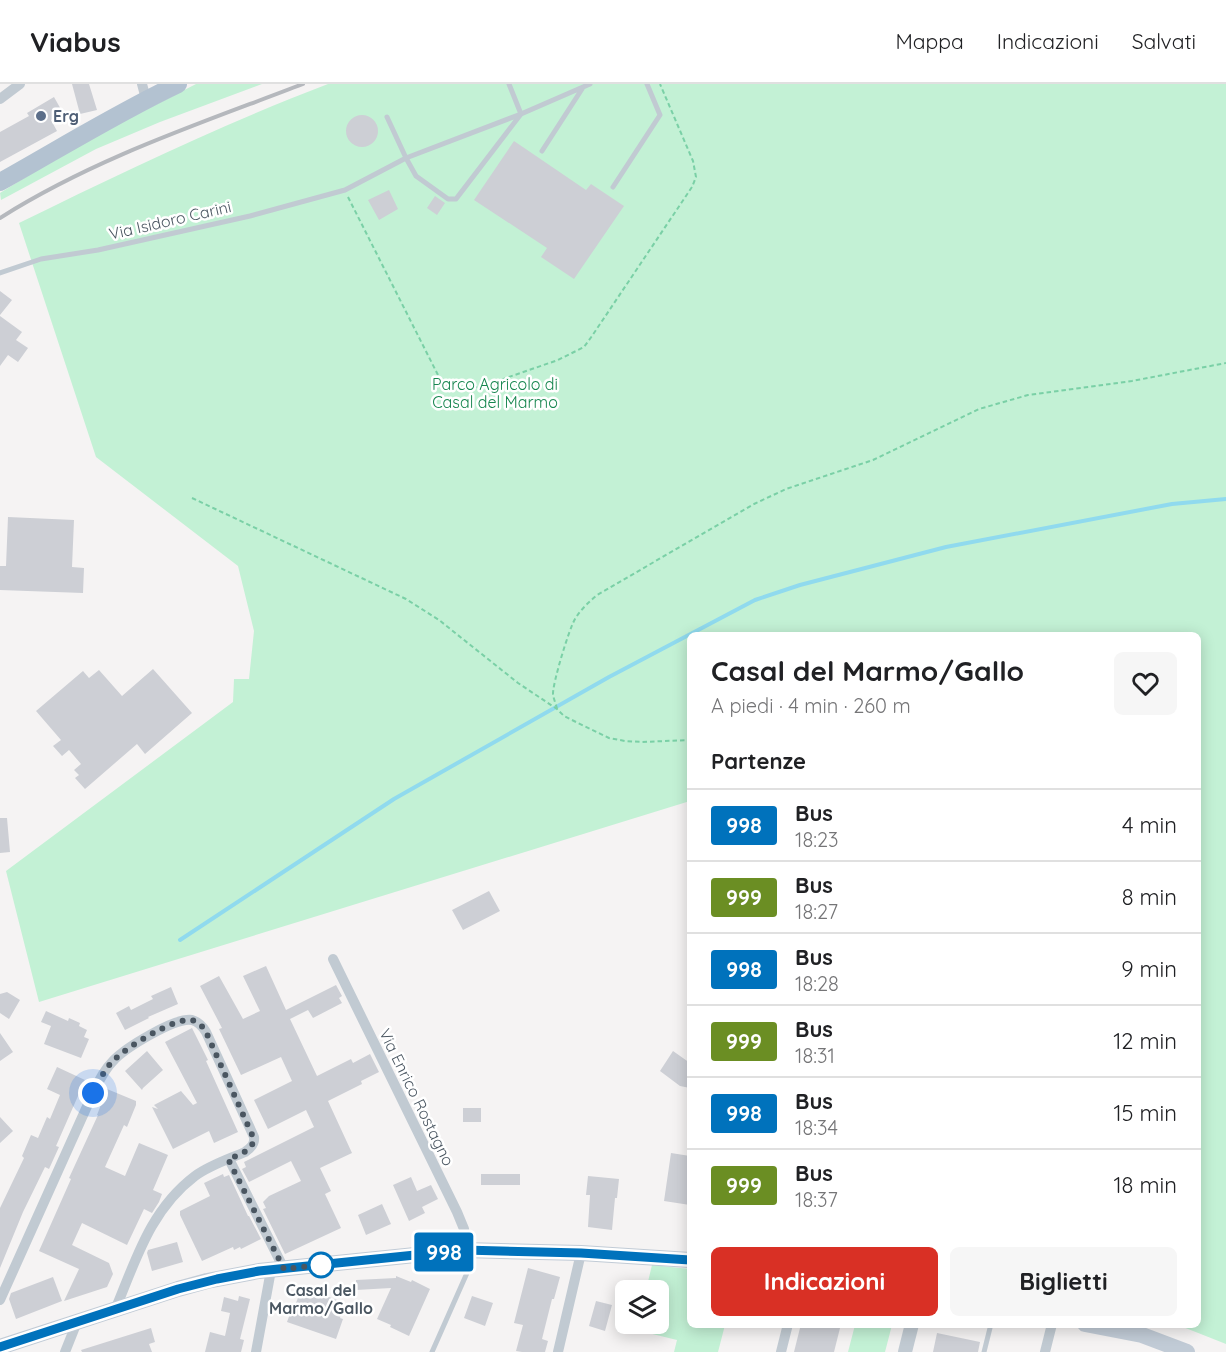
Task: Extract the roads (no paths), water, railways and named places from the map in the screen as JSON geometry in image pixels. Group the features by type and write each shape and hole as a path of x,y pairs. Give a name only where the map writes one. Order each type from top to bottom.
{"main road":[{"path":"0,182 144,92 178,84"},
{"path":"0,1347 207,1281 278,1269 468,1250 581,1253 687,1260"},
{"path":"1106,1328 1142,1335 1187,1352"}],"street":[{"path":"0,99 20,84"},
{"name":"Via Enrico Rostagno","path":"333,959 457,1212 464,1229 468,1250"},
{"path":"0,1300 106,1069 117,1057 137,1042 181,1021 194,1021 204,1028 254,1139 253,1144 249,1149 195,1176 169,1201 142,1244 115,1310"},
{"path":"228,1159 278,1269 256,1352"},
{"path":"558,1352 581,1253"},
{"path":"65,1352 76,1322"},
{"path":"781,1352 787,1328"},
{"path":"905,1352 911,1328"},
{"path":"1045,1352 1051,1328"}],"lane":[{"path":"387,117 416,176 448,199 456,199 521,114 509,84"},
{"path":"613,187 660,115 647,84"},
{"path":"542,151 587,85"},
{"name":"Via Isidoro Carini","path":"0,273 41,259 98,250 250,216 345,190 406,158 521,114 587,85"},
{"path":"432,1352 467,1273 468,1250"},
{"path":"984,1352 990,1328"}],"waterway":[{"path":"694,632 755,600 800,585 946,547 1172,504 1226,499"},
{"path":"180,940 394,799 609,677 687,636"}],"railway":[{"path":"0,218 73,177 110,160 186,128 303,84"}],"place":[{"name":"Erg","path":"41,116"},
{"name":"Casal del Marmo/Gallo","path":"321,1265"}],"park label":[{"name":"Parco Agricolo di Casal del Marmo","path":"495,393"}]}
